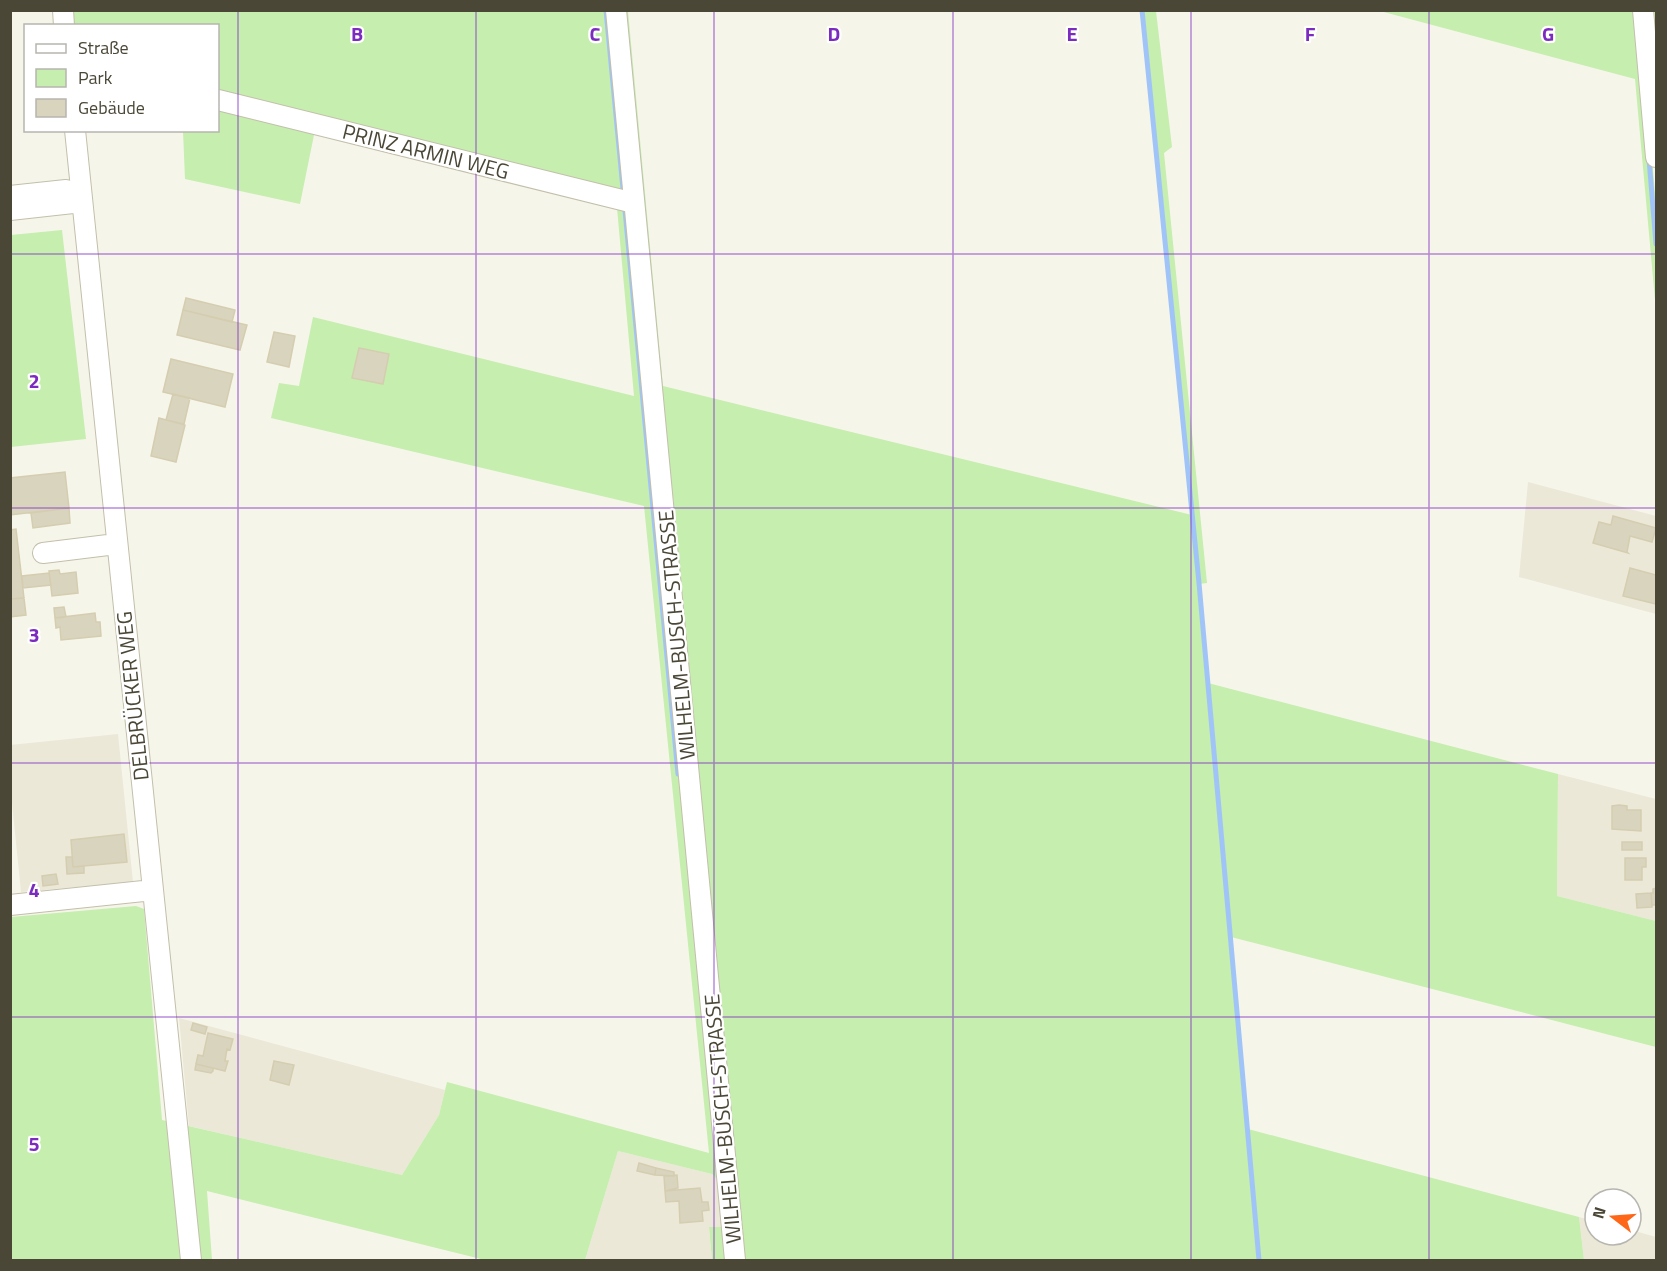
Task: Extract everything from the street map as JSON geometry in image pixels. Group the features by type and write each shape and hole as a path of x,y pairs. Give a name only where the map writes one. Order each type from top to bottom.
{"street":[{"name":"WILHELM-BUSCH-STRASSE","path":"616,10 735,1260"},
{"path":"1643,10 1656,157"},
{"name":"PRINZ ARMIN WEG","path":"219,100 634,203"},
{"name":"DELBRÜCKER WEG","path":"75,132 191,1260"},
{"path":"10,196 81,196"},
{"path":"10,210 81,196"},
{"path":"43,553 116,544"},
{"path":"10,905 153,890"}],"shaded area":[{"path":"1528,482 1656,516 1656,614 1519,577"},
{"path":"118,734 133,882 21,892 11,793 10,745"},
{"path":"1558,774 1656,799 1656,921 1557,896"},
{"path":"179,1018 445,1090 439,1115 402,1175 189,1126"},
{"path":"618,1151 712,1174 724,1187 729,1227 709,1228 712,1260 585,1260"},
{"path":"1579,1217 1583,1218 1583,1247 1643,1247 1643,1233 1656,1237 1656,1260 1584,1260"}],"green space":[{"path":"69,11 612,11 630,195 219,92 219,24 70,24"},
{"path":"620,11 628,11 663,386 1192,515 1142,11 1156,11 1172,147 1164,153 1207,583 1199,584 1208,683 1558,774 1557,896 1656,921 1656,1047 1231,937 1248,1129 1579,1217 1584,1260 745,1260 673,496 666,495"},
{"path":"1380,11 1656,11 1656,148 1651,147 1656,204 1656,311 1635,79"},
{"path":"219,104 315,130 300,204 185,179 183,132 219,132"},
{"path":"617,208 631,212 724,1187 712,1174 618,1151 585,1260 485,1260 207,1191 212,1260 11,1260 11,917 136,906 144,909 162,1120 402,1175 439,1115 447,1082 709,1153 644,506 271,418 279,383 299,386 313,317 634,396"},
{"path":"62,230 86,439 11,447 11,235"},
{"path":"709,1227 729,1227 732,1260 712,1260"}],"building":[{"path":"186,298 235,310 232,322 183,310"},
{"path":"183,310 247,325 240,350 177,335"},
{"path":"274,332 295,336 289,367 267,362"},
{"path":"359,348 389,354 383,384 352,378"},
{"path":"171,359 233,374 225,407 163,392"},
{"path":"173,394 190,398 184,424 166,420"},
{"path":"159,418 185,425 176,462 151,456"},
{"path":"65,472 69,508 10,515 10,478"},
{"path":"69,508 70,523 33,528 31,513"},
{"path":"1613,516 1656,528 1652,542 1630,536 1628,553 1593,543 1599,522 1611,525"},
{"path":"16,529 24,598 10,599 10,530"},
{"path":"1630,568 1656,575 1656,604 1623,596"},
{"path":"59,570 60,574 76,572 78,593 52,596 49,571"},
{"path":"49,573 51,585 23,588 22,576"},
{"path":"24,598 26,615 10,617 10,599"},
{"path":"64,607 66,617 55,618 54,608"},
{"path":"95,613 96,622 100,622 101,636 61,640 60,627 56,628 55,618"},
{"path":"1612,806 1627,806 1627,810 1641,810 1641,831 1612,829"},
{"path":"124,834 127,862 73,867 71,840"},
{"path":"1622,842 1642,842 1642,850 1622,850"},
{"path":"66,857 72,857 73,867 84,866 84,873 67,874"},
{"path":"1625,858 1646,858 1646,867 1642,867 1642,880 1625,880"},
{"path":"56,874 58,884 43,886 42,876"},
{"path":"1656,888 1656,905 1652,905 1651,893"},
{"path":"1651,893 1652,907 1637,908 1636,894"},
{"path":"193,1023 207,1027 205,1034 191,1030"},
{"path":"208,1033 233,1039 230,1050 227,1049 225,1061 228,1061 225,1071 196,1064 198,1055 203,1056"},
{"path":"274,1061 294,1065 289,1085 270,1080"},
{"path":"196,1064 213,1068 213,1071 211,1073 195,1070"},
{"path":"639,1163 656,1168 655,1175 637,1171"},
{"path":"656,1168 674,1172 674,1176 655,1175"},
{"path":"677,1175 678,1188 665,1191 664,1176"},
{"path":"700,1188 702,1202 708,1202 709,1210 702,1211 703,1221 680,1223 679,1201 666,1202 665,1191"}],"waterway":[{"path":"606,10 623,189"},
{"path":"1142,10 1199,583 1259,1260"},
{"path":"1649,159 1656,244"},
{"path":"625,210 678,774"}]}
